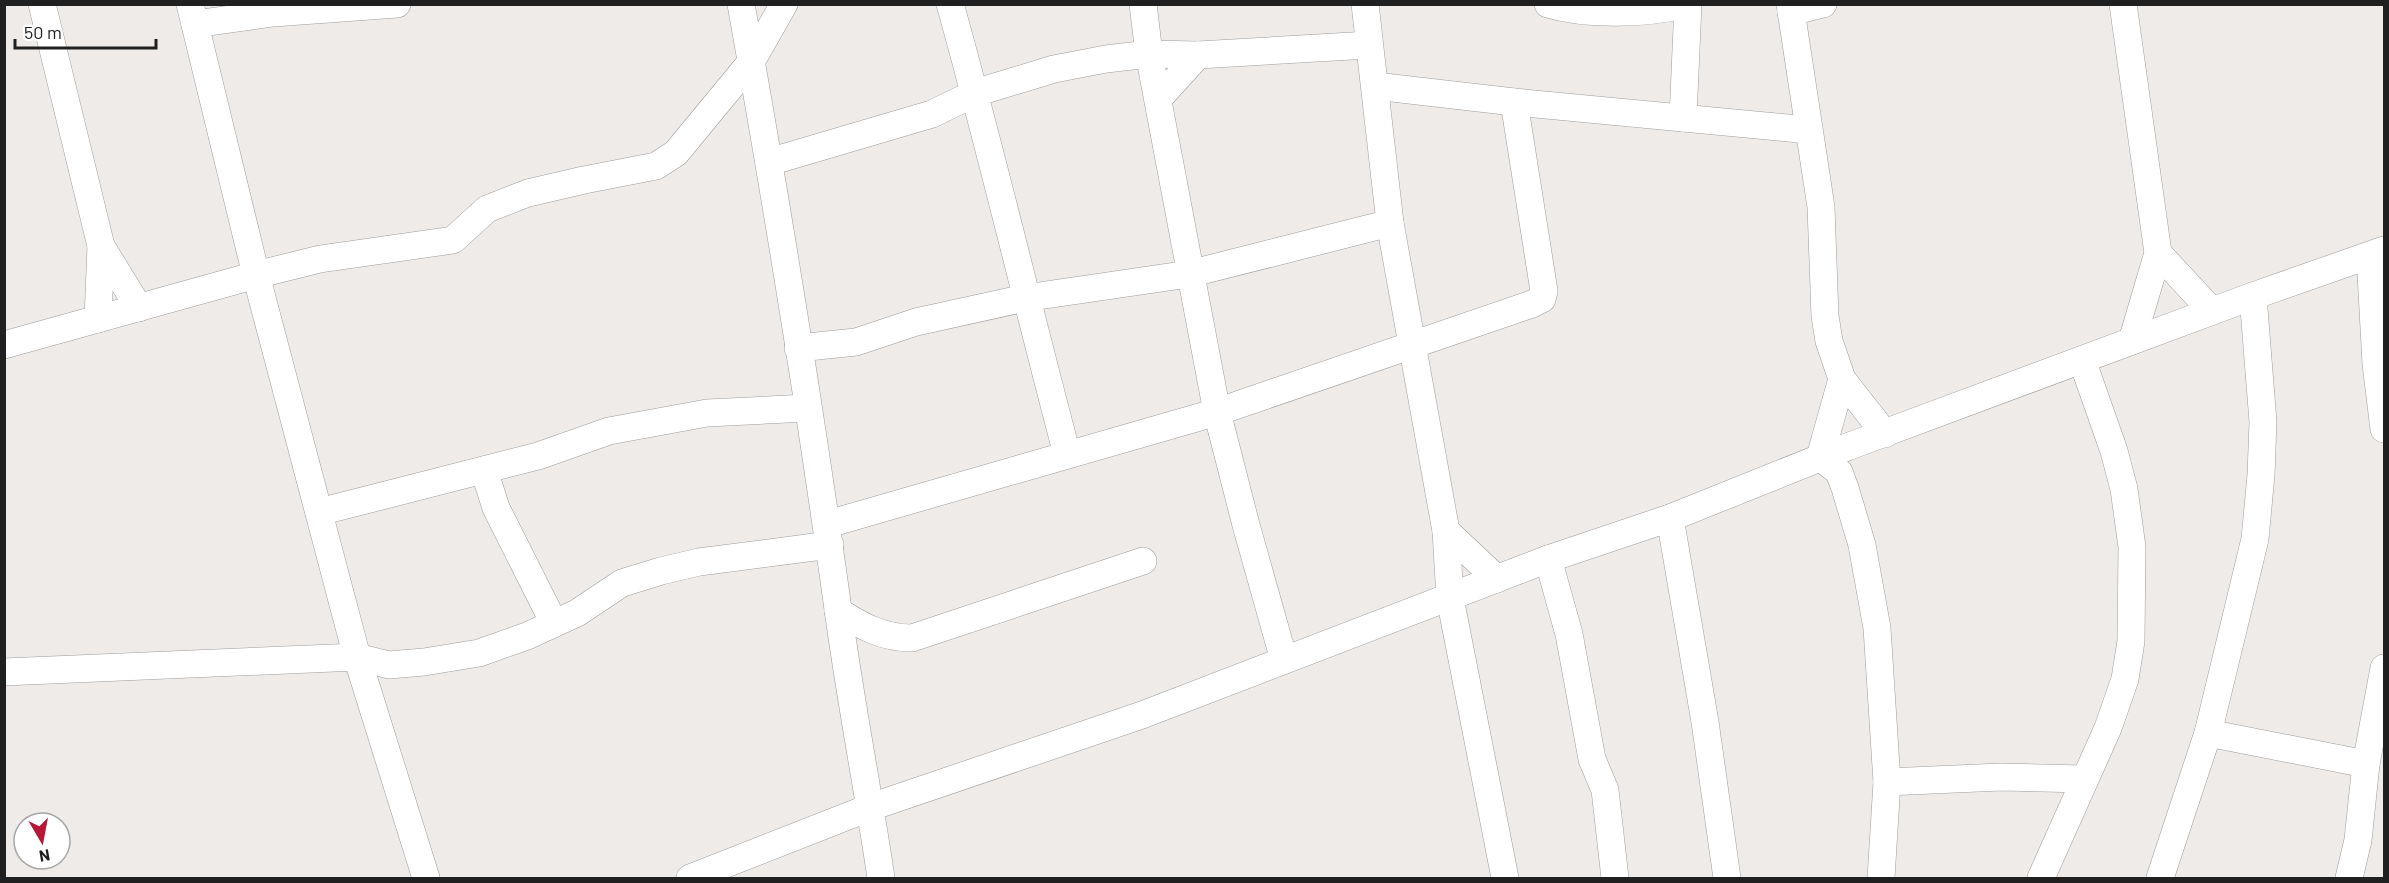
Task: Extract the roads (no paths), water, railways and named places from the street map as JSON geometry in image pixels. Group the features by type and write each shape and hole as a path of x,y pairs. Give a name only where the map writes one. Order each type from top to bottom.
{"street":[{"path":"42,4 101,246 98,319"},
{"path":"397,4 273,13 193,14 256,275 357,657 426,879"},
{"path":"741,4 829,535 838,611 881,879"},
{"path":"4,345 320,259 453,240 487,209 528,193 656,166 676,153 751,62 784,4"},
{"path":"950,4 975,93 1025,298 1067,454"},
{"path":"1143,4 1149,54 1217,412 1284,660"},
{"path":"1365,4 1390,223 1446,531 1450,598 1505,879"},
{"path":"1548,4 1593,11 1660,11 1688,4 1683,118"},
{"path":"1823,4 1791,8 1821,207 1825,316 1829,341 1842,379 1885,434"},
{"path":"2124,4 2158,253 2132,341"},
{"path":"769,162 932,114 975,93 1054,69 1149,54 1198,55 1369,45"},
{"path":"1159,98 1198,55"},
{"path":"1375,86 1514,102 1809,130"},
{"path":"4,672 357,657 388,665 479,653 527,636 577,613 622,583 699,562 829,535 1067,454 1217,412 1532,304 1542,298 1544,291 1514,102"},
{"path":"798,348 856,342 916,322 1025,298 1189,274 1390,223"},
{"path":"101,246 139,308"},
{"path":"2158,253 2212,311"},
{"path":"690,879 871,807 1142,715 1548,559 1670,518 1820,457 2212,311 2377,253 2376,364 2385,429"},
{"path":"2160,879 2208,733 2255,539 2263,422 2253,296"},
{"path":"2041,879 2083,779 2108,728 2125,679 2131,641 2132,547 2124,489 2114,451 2082,360"},
{"path":"1820,457 1842,379"},
{"path":"319,512 538,456 609,431 707,413 808,408"},
{"path":"1820,457 1839,472 1862,545 1877,627 1887,782 1881,879"},
{"path":"484,470 496,508 554,623"},
{"path":"1670,518 1705,722 1727,879"},
{"path":"1446,531 1497,579"},
{"path":"1548,559 1569,634 1592,759 1605,790 1615,879"},
{"path":"838,611 876,632 895,638 912,638 1143,561"},
{"path":"2349,879 2358,840 2366,764 2385,668"},
{"path":"2208,733 2366,764"},
{"path":"1887,782 2001,777 2083,779"}]}
